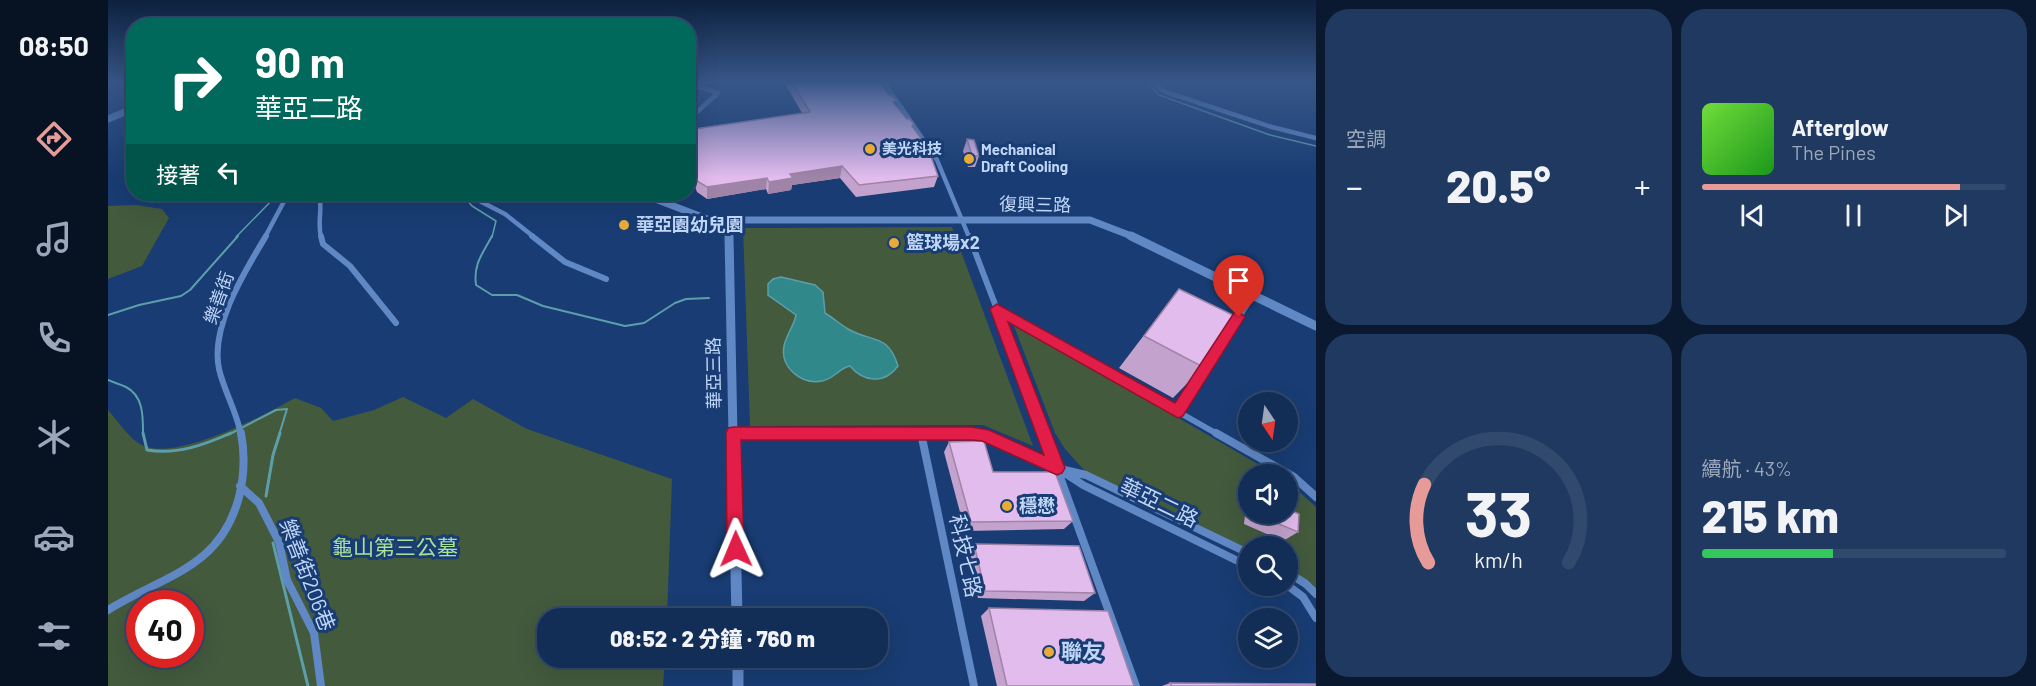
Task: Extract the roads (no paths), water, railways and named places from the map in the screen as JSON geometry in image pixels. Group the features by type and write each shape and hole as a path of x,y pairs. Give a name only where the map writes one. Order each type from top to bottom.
{"street":[{"path":"906,114 937,160 962,219 1042,427 1136,686"},
{"path":"1234,114 1316,138"},
{"name":"樂善街","path":"240,486 243,468 242,435 220,376 217,361 218,346 237,285 283,201"},
{"path":"321,201 322,207 318,224 323,244 350,266 396,323"},
{"path":"480,201 505,214 565,262 606,279"},
{"path":"659,201 700,218 729,220"},
{"name":"復興三路","path":"729,220 1090,220 1102,223 1188,262 1316,326"},
{"name":"華亞三路","path":"729,220 737,608"},
{"path":"1178,411 1253,295"},
{"path":"997,309 1294,477 1316,497"},
{"name":"華亞二路","path":"734,433 984,435 1057,468 1083,485 1238,561"},
{"name":"科技七路","path":"921,434 975,686"},
{"name":"華亞二路","path":"1057,468 1086,475 1238,548"},
{"path":"108,610 122,600 201,561 217,545 236,515 240,486"},
{"name":"樂善街206巷","path":"240,486 259,503 279,542 287,580 314,633 321,686"},
{"path":"1298,579 1316,594"},
{"path":"1298,593 1304,597 1316,618"},
{"path":"738,668 738,686"}],"waterway":[{"path":"1212,114 1270,135 1316,146"},
{"path":"236,237 271,201"},
{"path":"468,201 496,221 492,237"},
{"path":"108,315 139,305 181,296 190,290 238,236"},
{"path":"492,236 480,259 475,278 476,285 492,295 517,295 543,306 625,326 644,323 675,303 686,299 709,298"},
{"path":"108,380 126,387 136,396 141,408 143,433"},
{"path":"228,435 276,410 287,409 279,435"},
{"path":"143,433 147,450 158,451 190,448 231,433"},
{"path":"266,496 273,455 280,433"},
{"path":"273,543 308,686"}],"place":[{"name":"美光科技","path":"870,149"},
{"name":"Mechanical Draft Cooling","path":"969,159"},
{"name":"華亞園幼兒園","path":"624,225"},
{"name":"籃球場x2","path":"894,243"},
{"name":"穩懋","path":"1007,506"},
{"name":"聯友","path":"1049,652"}],"park label":[{"name":"龜山第三公墓","path":"395,548"}]}
